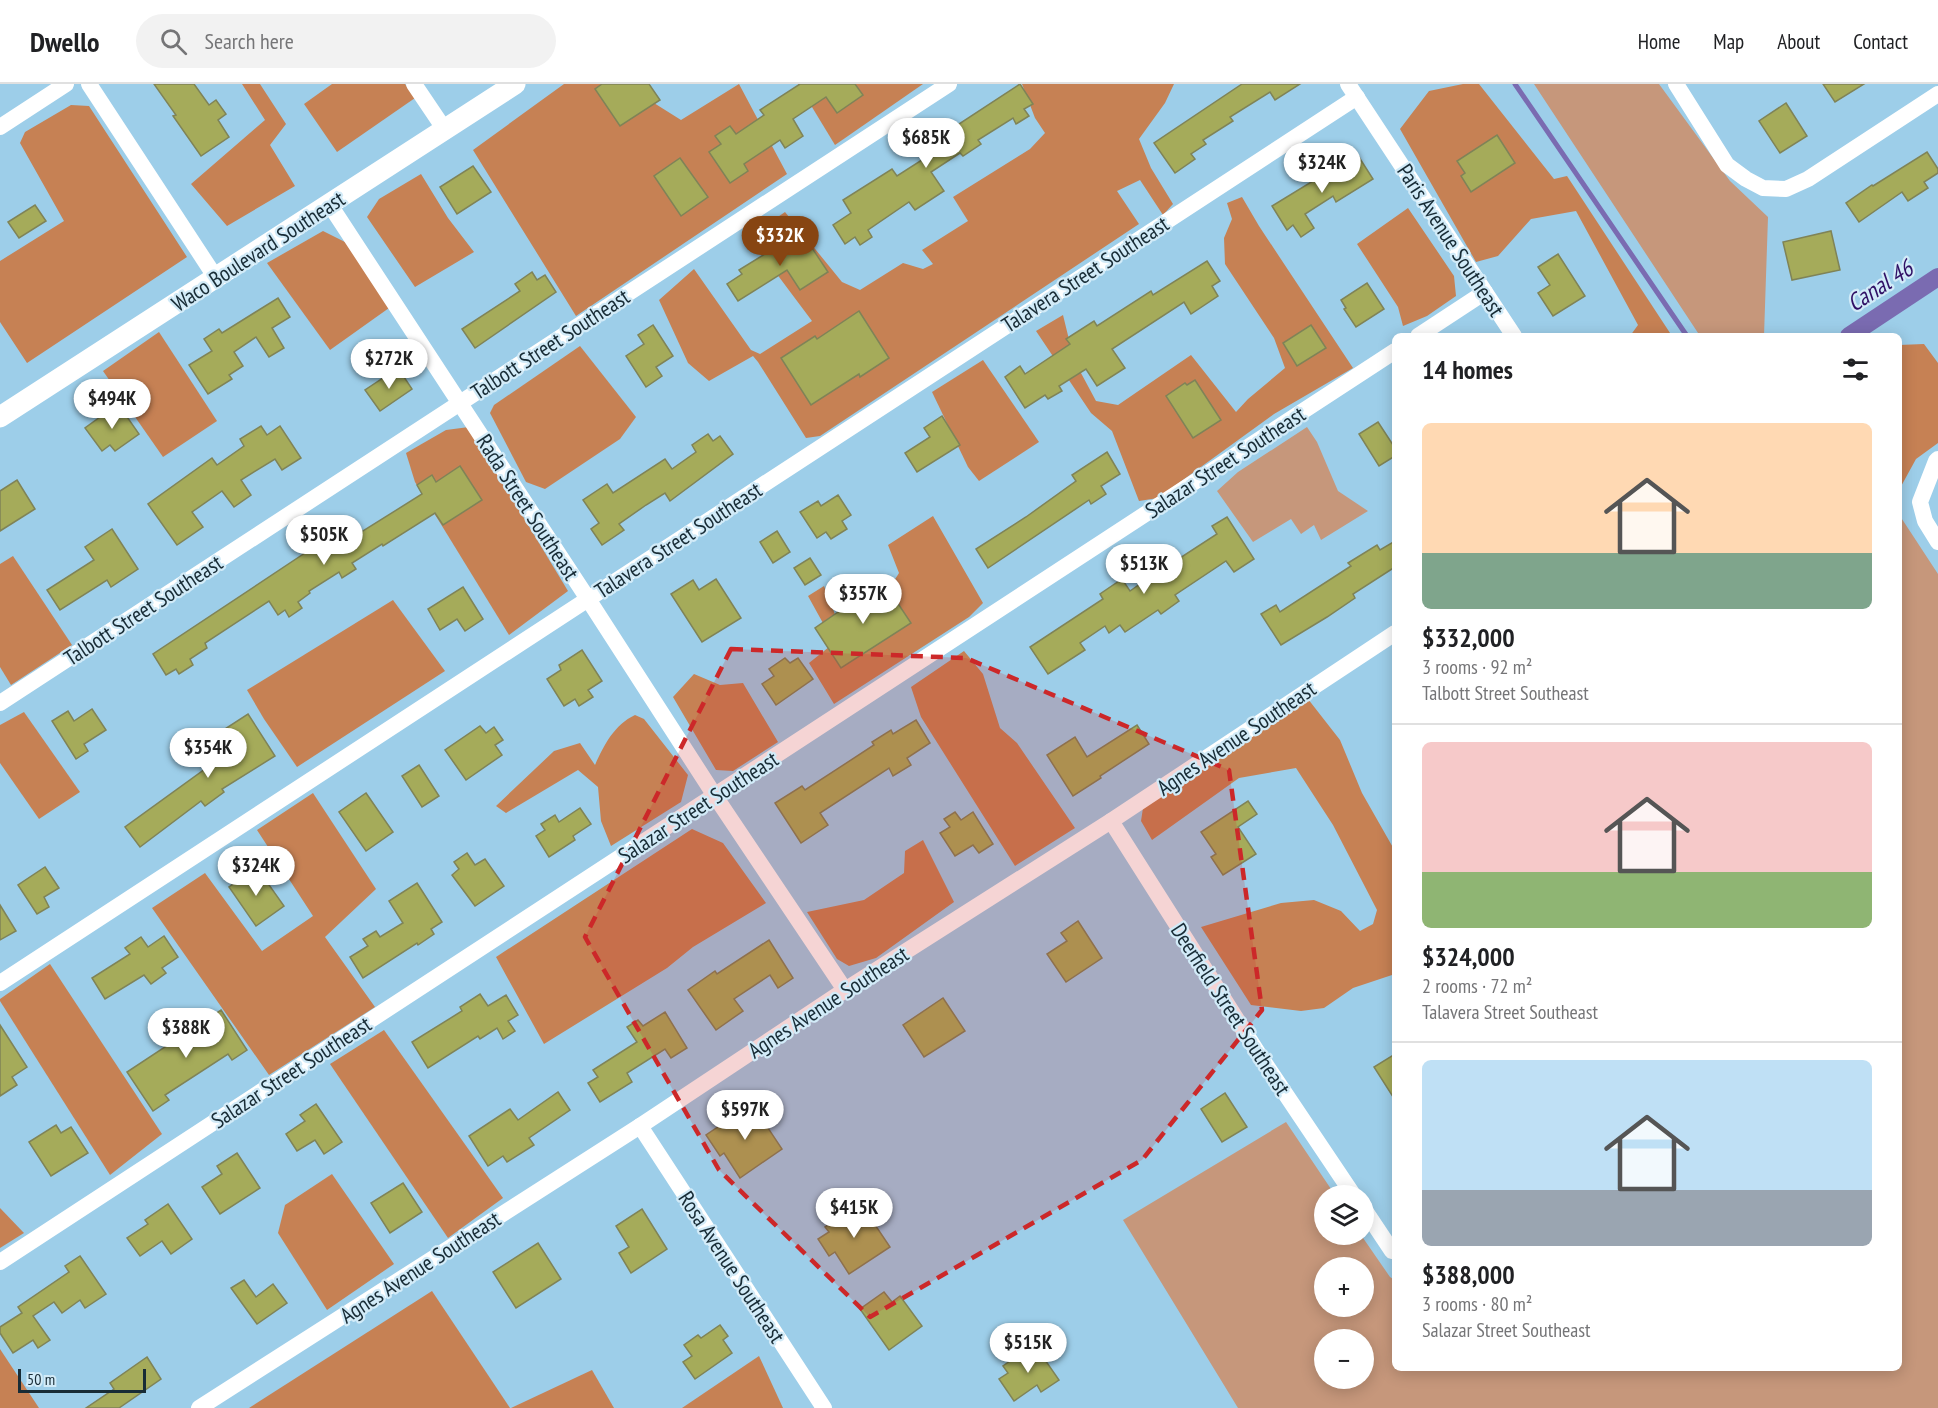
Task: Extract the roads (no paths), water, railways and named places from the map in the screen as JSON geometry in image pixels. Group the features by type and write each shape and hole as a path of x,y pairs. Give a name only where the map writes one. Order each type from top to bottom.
{"street":[{"path":"0,127 66,84"},
{"path":"89,84 216,278"},
{"path":"414,84 445,130"},
{"name":"Waco Boulevard Southeast","path":"0,417 515,84"},
{"name":"Talbott Street Southeast","path":"0,703 949,84"},
{"path":"1676,84 1727,165 1763,188 1786,189 1808,178 1938,94"},
{"name":"Paris Avenue Southeast","path":"1352,91 1512,333"},
{"name":"Talavera Street Southeast","path":"0,983 588,598 1352,91"},
{"name":"Rada Street Southeast","path":"330,205 715,796 845,990"},
{"path":"1423,333 1485,292"},
{"name":"Salazar Street Southeast","path":"0,1262 1392,353"},
{"path":"1938,459 1920,502 1924,521 1938,542"},
{"name":"Agnes Avenue Southeast","path":"199,1408 640,1126 845,990 1111,822 1392,635"},
{"name":"Deerfield Street Southeast","path":"1111,822 1260,1056 1347,1185"},
{"name":"Rosa Avenue Southeast","path":"640,1126 824,1408"},
{"path":"1374,1224 1392,1251"}],"waterway":[{"path":"1515,84 1685,333"},
{"name":"Canal 46","path":"1854,333 1938,277"}]}
